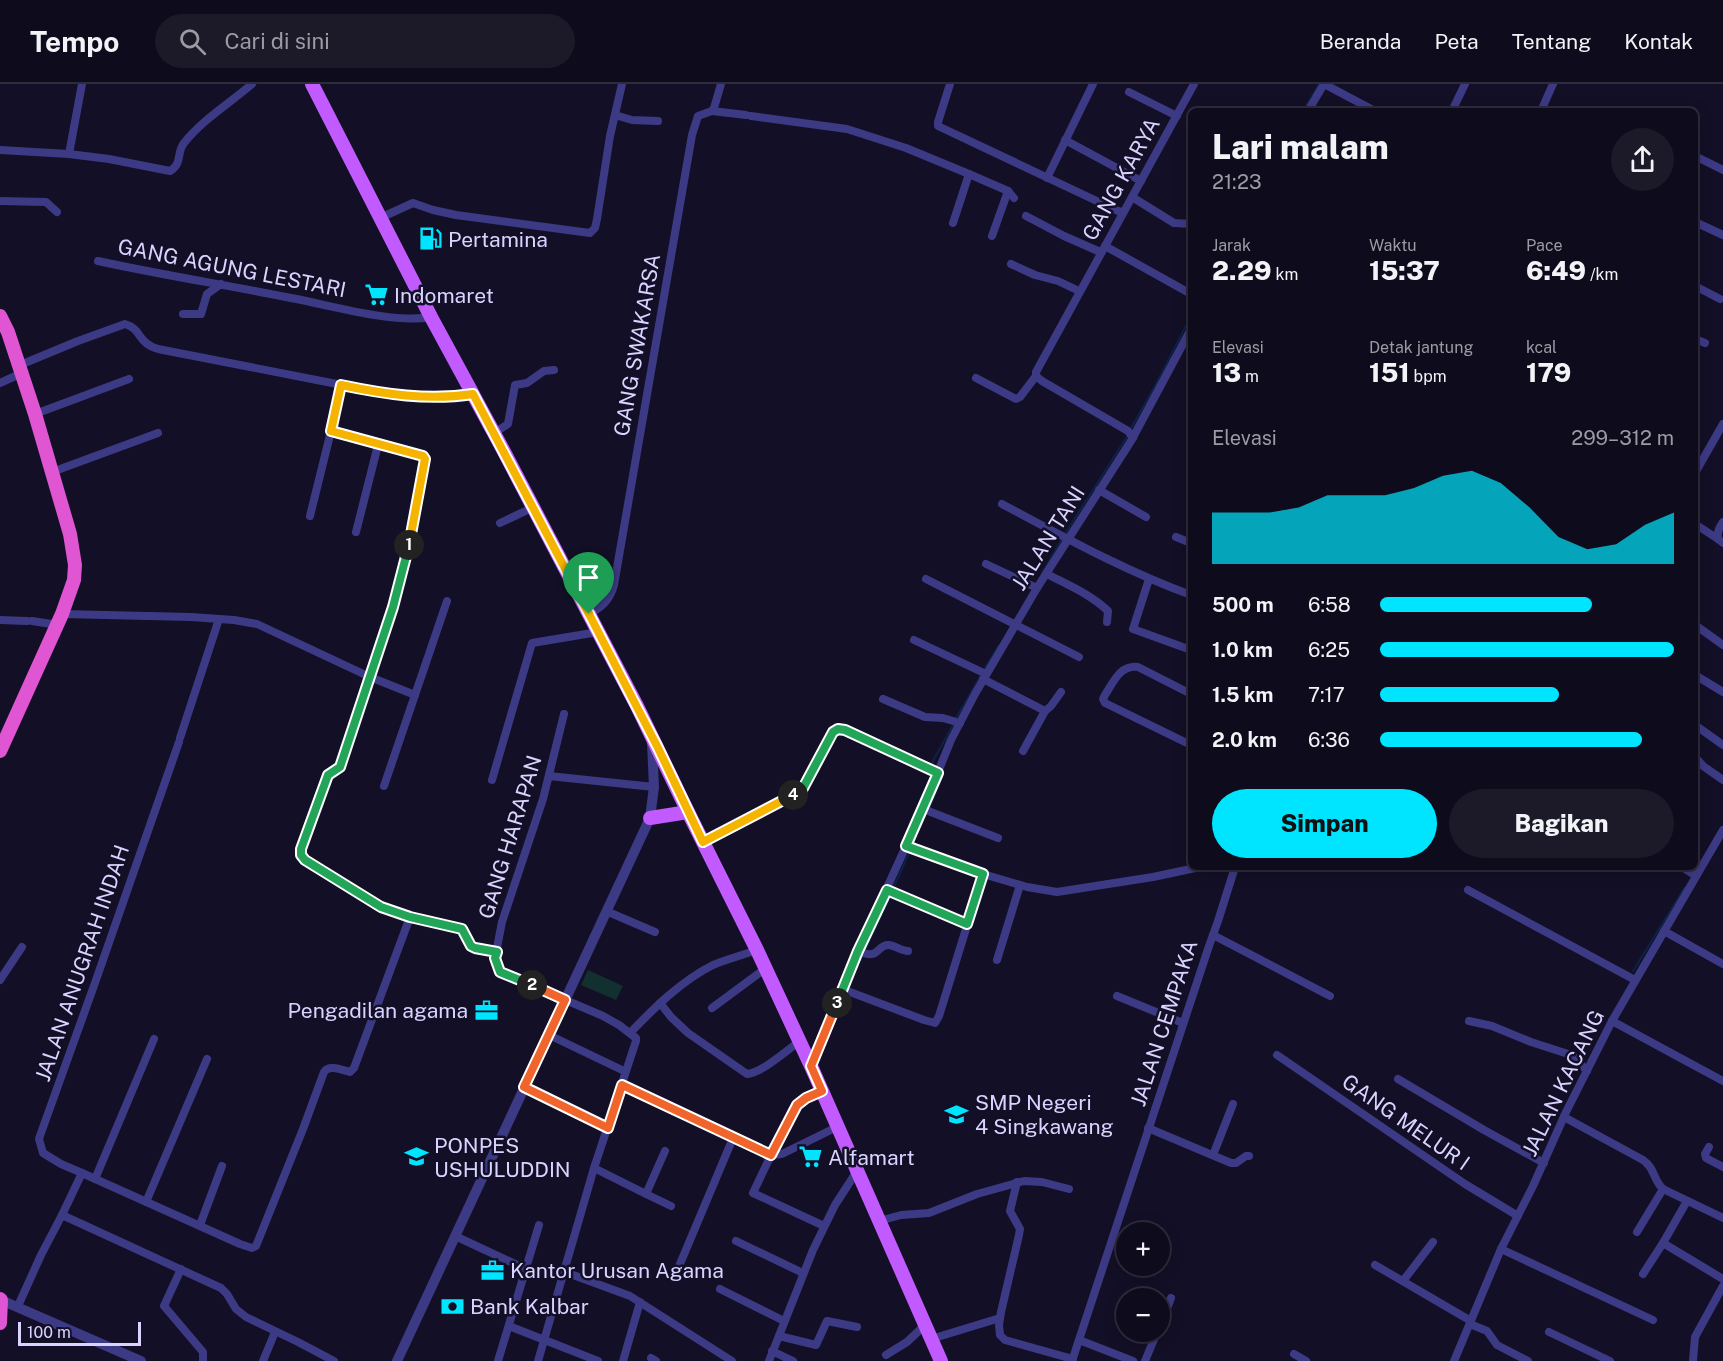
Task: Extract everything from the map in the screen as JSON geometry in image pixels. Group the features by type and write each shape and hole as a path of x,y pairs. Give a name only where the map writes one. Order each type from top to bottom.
{"highway":[{"path":"0,316 8,332 35,414 70,534 75,565 74,580 60,619 0,751"},
{"path":"0,1323 1,1300"}],"main road":[{"path":"312,84 431,317 496,431 532,508 594,611 598,632 758,950 800,1041 813,1062 822,1091 857,1171 885,1220 925,1325 938,1337 941,1361"},
{"path":"650,818 688,812"}],"street":[{"path":"69,154 82,84"},
{"path":"0,150 69,154 170,171 178,164 181,149 188,139 252,84"},
{"path":"380,218 413,203 456,215 590,233 595,228 610,136 622,84"},
{"name":"GANG SWAKARSA","path":"594,611 609,598 614,585 692,135 698,116 712,111 721,84"},
{"path":"950,84 938,126 1122,212"},
{"path":"1047,178 1093,84"},
{"name":"GANG KARYA","path":"976,378 1017,399 1036,376 1036,372 1079,291 1194,84"},
{"path":"1310,108 1324,84 1368,108"},
{"path":"1453,108 1465,84"},
{"path":"1542,108 1553,84"},
{"path":"1130,92 1177,116"},
{"path":"712,111 847,129 906,148 969,174 1011,195 992,236"},
{"path":"615,115 632,120 658,121"},
{"path":"1065,141 1141,181"},
{"path":"1698,158 1723,170"},
{"path":"953,223 969,174"},
{"path":"1131,197 1174,223 1188,224"},
{"path":"0,201 46,202 57,212"},
{"path":"1026,216 1098,251 1103,248 1188,292"},
{"path":"1698,223 1723,235"},
{"name":"GANG AGUNG LESTARI","path":"98,261 146,272 376,314 419,319 431,317"},
{"path":"1011,264 1079,291"},
{"path":"183,314 201,314 207,294 221,284"},
{"path":"1698,288 1720,299"},
{"path":"0,383 21,369 78,341 125,324 136,330 145,344 158,349 406,396 473,394"},
{"name":"JALAN TANI","path":"813,1062 842,989 892,892 911,848 936,771 960,723 1012,622 1035,587 1047,574 1065,538 1099,490 1188,333"},
{"path":"1698,340 1705,343"},
{"path":"496,431 507,425 515,384 527,383 544,371 554,370"},
{"path":"1036,376 1130,435"},
{"path":"35,414 129,379"},
{"path":"310,516 341,385"},
{"path":"1698,468 1723,424"},
{"path":"331,431 423,456 426,461 399,586 340,767 328,775 301,849 301,855 305,860 381,907 410,917 460,928 471,946 497,952"},
{"path":"52,472 158,433"},
{"path":"356,532 378,445"},
{"path":"1099,490 1146,517"},
{"path":"1002,504 1149,579 1188,594"},
{"path":"500,523 532,508"},
{"path":"1721,541 1718,531 1723,522"},
{"path":"1698,526 1721,541"},
{"path":"1176,537 1188,542"},
{"path":"986,564 1035,587"},
{"path":"1047,574 1098,602 1108,611 1107,622"},
{"path":"926,579 1079,657"},
{"path":"1149,579 1133,629 1188,649"},
{"path":"384,786 447,600"},
{"path":"0,620 219,619 256,624 369,677 415,695"},
{"name":"JALAN ANUGRAH INDAH","path":"82,1173 45,1155 41,1149 40,1133 92,991 219,619"},
{"path":"1698,627 1723,645"},
{"path":"492,780 532,643 598,632"},
{"path":"914,640 985,676 1045,711"},
{"path":"1188,692 1138,667 1129,666 1124,669 1103,699 1105,703 1188,744"},
{"path":"1698,677 1723,692"},
{"path":"1023,751 1045,711 1052,706 1060,692"},
{"path":"883,699 926,717 943,718 960,723"},
{"name":"GANG HARAPAN","path":"564,714 530,841 502,922 495,958 500,972 565,1000"},
{"path":"1698,727 1723,745"},
{"path":"703,842 802,790 833,732 838,729 845,730 936,771"},
{"path":"398,1361 650,818 654,787 652,736"},
{"path":"1698,760 1723,780"},
{"path":"549,776 654,787"},
{"path":"923,809 998,838"},
{"name":"JALAN KACANG","path":"1698,868 1722,835"},
{"path":"911,848 983,874 1046,891 1068,891 1188,870"},
{"name":"JALAN CEMPAKA","path":"1072,1360 1148,1128 1179,1022 1213,935 1234,870"},
{"path":"1686,870 1693,875"},
{"name":"JALAN KACANG","path":"1454,1361 1501,1249 1564,1117 1612,1021 1697,870"},
{"path":"842,989 935,1023 983,874"},
{"path":"997,960 1020,885"},
{"path":"1468,890 1635,980"},
{"path":"892,892 967,924"},
{"path":"606,911 655,932"},
{"path":"18,1306 82,1173 249,1248 254,1248 258,1243 324,1072 329,1068 350,1072 354,1068 410,917"},
{"path":"1664,931 1723,964"},
{"path":"1213,935 1330,996"},
{"path":"862,952 876,954 887,945 908,951"},
{"path":"0,980 22,947"},
{"path":"630,1033 660,1004 713,965 758,950"},
{"path":"712,1008 766,968"},
{"path":"1117,996 1179,1022"},
{"path":"538,1361 594,1168 636,1038 603,1016 565,1000"},
{"path":"660,1004 688,1033 747,1074 752,1074 762,1068 800,1041"},
{"path":"1469,1021 1492,1026 1568,1054 1587,1071"},
{"path":"1612,1021 1723,1081"},
{"path":"549,1035 622,1070"},
{"path":"95,1179 154,1039"},
{"name":"GANG MELUR I","path":"1276,1055 1465,1184 1518,1216"},
{"path":"146,1202 207,1059"},
{"path":"1398,1079 1484,1130 1544,1162"},
{"path":"622,1085 771,1155 782,1154 837,1127"},
{"path":"524,1087 608,1128"},
{"path":"822,1091 797,1105 753,1191 754,1194 824,1226"},
{"path":"1215,1150 1233,1104"},
{"path":"1564,1117 1649,1164 1663,1189 1723,1218"},
{"path":"1148,1128 1232,1163 1249,1156"},
{"path":"676,1271 733,1138"},
{"path":"1709,1147 1705,1154 1706,1158 1723,1167"},
{"path":"646,1194 665,1151"},
{"path":"200,1225 222,1166"},
{"path":"594,1168 671,1206"},
{"path":"769,1361 824,1226 857,1171"},
{"path":"885,1220 928,1213 977,1194 1017,1182 1033,1180 1069,1188"},
{"path":"1017,1182 1010,1211 1020,1229 1000,1318 999,1335 1003,1339 1072,1360"},
{"path":"1637,1232 1663,1189"},
{"path":"1643,1274 1687,1201"},
{"path":"62,1215 221,1288 236,1309 246,1317 334,1361"},
{"path":"498,1361 539,1225"},
{"path":"455,1236 526,1269"},
{"path":"736,1241 803,1273"},
{"path":"1403,1281 1433,1242"},
{"path":"1663,1243 1723,1279"},
{"path":"1501,1249 1653,1320"},
{"path":"1375,1265 1487,1331 1497,1345 1528,1361"},
{"path":"181,1269 164,1305 203,1352 203,1361"},
{"path":"565,1272 616,1290 640,1302 732,1361"},
{"path":"1693,1361 1695,1337 1723,1287"},
{"path":"720,1289 784,1321"},
{"path":"1,1300 141,1361"},
{"path":"623,1361 640,1302"},
{"path":"938,1337 1000,1318"},
{"path":"778,1336 816,1345 827,1321 857,1327"},
{"path":"886,1354 907,1342 925,1325"},
{"path":"508,1326 598,1361"},
{"path":"263,1361 275,1332"},
{"path":"1549,1332 1610,1361"},
{"path":"1079,1340 1133,1361"},
{"path":"1145,1361 1153,1342"},
{"path":"772,1351 793,1361"},
{"path":"1294,1354 1306,1361"}],"green space":[{"path":"588,970 623,986 616,1000 581,985"}],"waterway":[{"path":"1305,108 1319,84"},
{"path":"1130,430 1188,322"},
{"path":"1065,534 1128,435"},
{"path":"1042,573 1062,539"},
{"path":"983,671 999,645"},
{"path":"955,720 981,675"},
{"path":"934,768 933,761 953,725"},
{"path":"930,807 943,773 941,772"},
{"path":"919,829 927,812"},
{"path":"912,845 916,834"},
{"path":"893,889 910,851"},
{"path":"1633,971 1685,887"},
{"path":"858,965 891,895"}],"place":[{"name":"Pertamina","path":"430,239"},
{"name":"Indomaret","path":"376,295"},
{"name":"Pengadilan agama","path":"486,1010"},
{"name":"SMP Negeri 4 Singkawang","path":"957,1114"},
{"name":"PONPES USHULUDDIN","path":"416,1157"},
{"name":"Alfamart","path":"810,1157"},
{"name":"Kantor Urusan Agama","path":"492,1270"},
{"name":"Bank Kalbar","path":"452,1306"}],"route":[{"path":"341,385 406,396 473,394 589,614 703,842 802,790 833,732 841,729 938,773 906,846 983,874 967,924 887,890 858,951 811,1066 822,1091 802,1100 797,1105 771,1155 622,1085 608,1128 524,1087 565,1000 500,972 495,958 497,952 471,946 462,929 410,917 381,907 305,860 301,855 301,849 328,775 340,767 393,607 404,567 426,461 423,456 331,431 341,385"}]}
